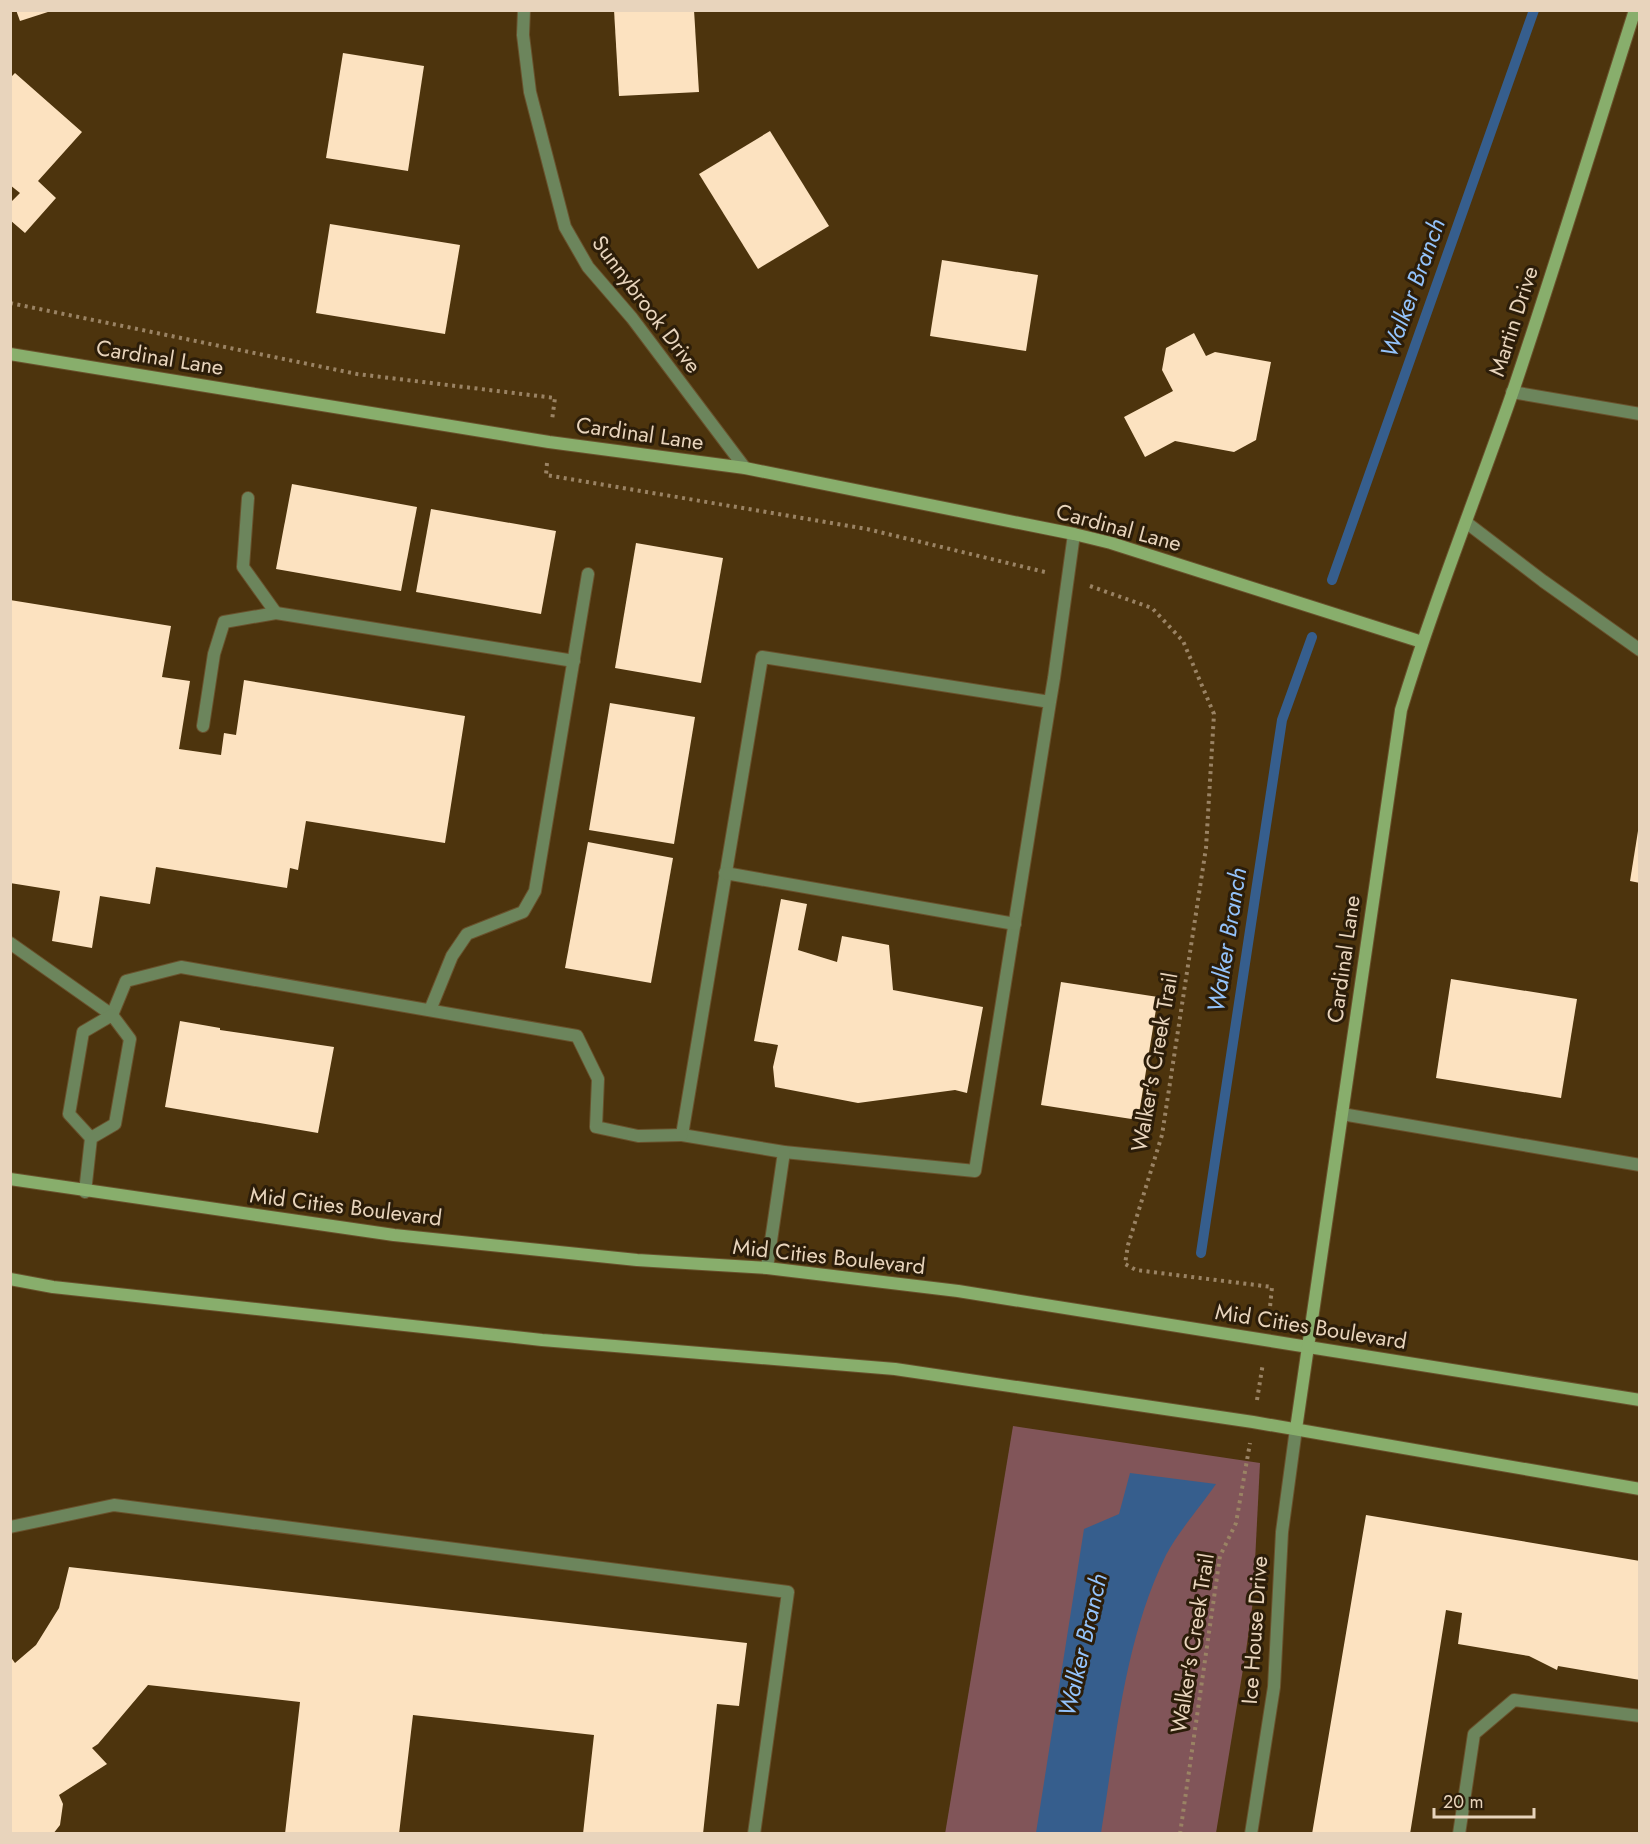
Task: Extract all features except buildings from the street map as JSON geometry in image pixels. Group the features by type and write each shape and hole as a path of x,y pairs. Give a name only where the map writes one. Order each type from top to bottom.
{"main road":[{"name":"Martin Drive","path":"1422,642 1467,523 1512,392 1635,10"},
{"name":"Cardinal Lane","path":"10,354 549,442 745,468 1074,534 1111,543 1422,642 1401,710 1296,1429"},
{"name":"Mid Cities Boulevard","path":"10,1179 85,1192 394,1235 637,1260 767,1268 958,1291 1640,1400"},
{"path":"10,1279 53,1287 530,1339 895,1369 1253,1422 1640,1489"}],"street":[{"name":"Sunnybrook Drive","path":"524,10 523,35 530,92 565,227 588,267 632,318 745,468"},
{"path":"1512,392 1640,414"},
{"path":"248,498 243,567 276,613"},
{"path":"1467,523 1640,650"},
{"path":"85,1192 91,1138 69,1114 83,1032 112,1016 126,981 181,968 577,1036 598,1079 596,1127 638,1136 682,1135 784,1152 975,1171 1050,702 1074,534"},
{"path":"430,1010 452,957 467,934 523,912 535,891 588,574"},
{"path":"203,726 214,654 224,622 276,613 574,661"},
{"path":"682,1135 762,657 1050,702"},
{"path":"725,873 1015,924"},
{"path":"10,943 32,956 112,1016 130,1040 115,1124 91,1138"},
{"path":"1342,1114 1640,1165"},
{"path":"767,1268 784,1152"},
{"name":"Ice House Drive","path":"1251,1833 1274,1687 1281,1541 1296,1429"},
{"path":"10,1527 114,1505 788,1592 754,1833"},
{"path":"1459,1833 1474,1734 1514,1700 1640,1716"}],"path":[{"name":"Walker's Creek Trail","path":"1152,609 1183,641 1214,714 1206,848 1162,1135 1128,1245 1125,1264 1136,1270 1272,1287 1267,1340 1236,1523 1220,1556 1180,1833"}],"shaded area":[{"path":"1013,1426 1260,1463 1253,1601 1216,1833 945,1834"}],"water":[{"path":"1130,1473 1216,1484 1166,1555 1140,1622 1123,1691 1101,1833 1036,1833 1084,1529 1119,1514"}],"waterway":[{"name":"Walker Branch","path":"1332,580 1534,10"},
{"name":"Walker Branch","path":"1201,1253 1282,720 1312,637"}]}
